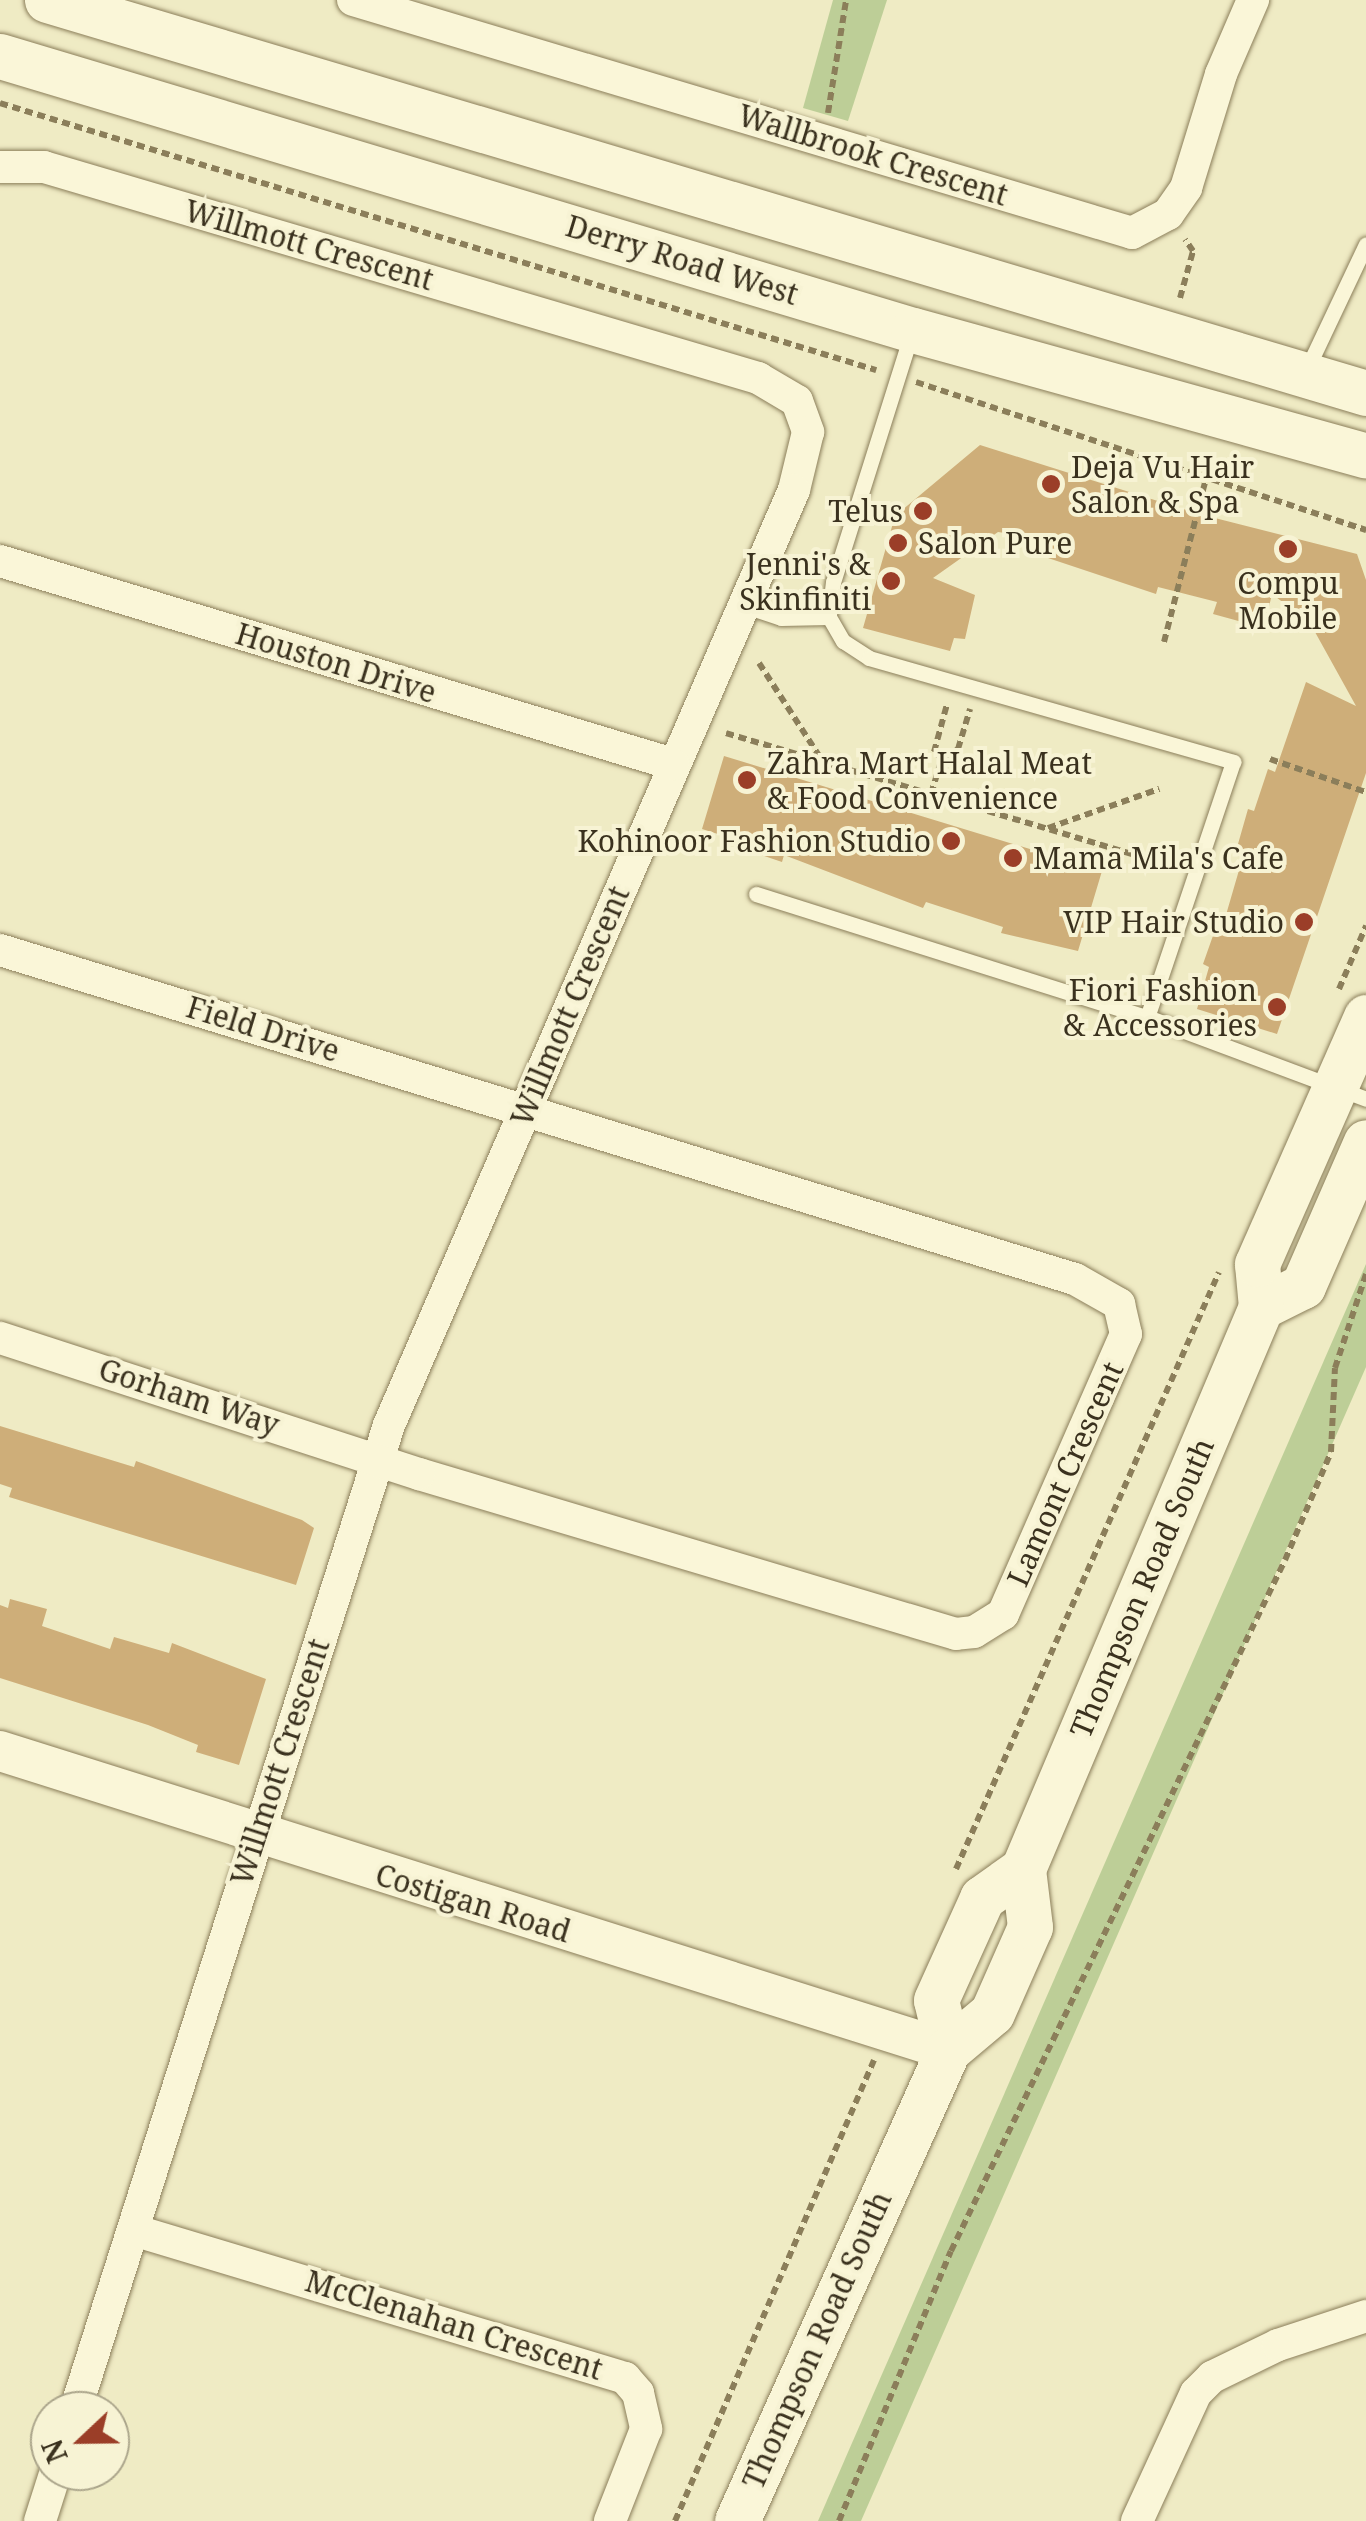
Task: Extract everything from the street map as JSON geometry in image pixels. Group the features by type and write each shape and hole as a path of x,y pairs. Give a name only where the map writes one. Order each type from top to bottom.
{"main road":[{"path":"46,0 1366,393"},
{"name":"Derry Road West","path":"0,56 913,330 1366,456"},
{"name":"Thompson Road South","path":"737,2521 948,2050 936,2000 982,1898 1023,1869 1262,1308 1257,1264 1351,1093 1352,1005"},
{"path":"1262,1308 1303,1286 1366,1142"}],"street":[{"name":"Wallbrook Crescent","path":"353,0 824,139 1106,228 1132,233 1168,214"},
{"path":"1168,214 1186,188 1221,74 1253,0"},
{"name":"Willmott Crescent","path":"0,167 44,167 784,389 804,414 804,456 377,1460 81,2391"},
{"name":"Houston Drive","path":"0,561 672,764"},
{"name":"Field Drive","path":"0,950 527,1108"},
{"name":"Lamont Crescent","path":"377,1460 956,1634 974,1632 1003,1614 1126,1334 1119,1304 1098,1288 527,1108"},
{"name":"Gorham Way","path":"0,1338 377,1460"},
{"name":"Costigan Road","path":"0,1750 257,1835 948,2050"},
{"name":"McClenahan Crescent","path":"133,2230 625,2378 638,2392 646,2429 610,2521"},
{"path":"1137,2521 1196,2393 1212,2377 1278,2346 1366,2316"},
{"path":"40,2521 50,2491"}],"lane":[{"path":"1304,375 1366,244"},
{"path":"913,330 833,582 829,617 843,641 869,658 1233,762 1147,1017"},
{"path":"742,605 780,618 829,617"},
{"path":"756,894 1147,1017 1351,1093"}],"path":[{"path":"824,139 846,0"},
{"path":"0,103 898,376 1205,482 1366,530"},
{"path":"1168,214 1193,251 1178,301"},
{"path":"1164,642 1205,482"},
{"path":"759,663 822,760"},
{"path":"932,794 942,758 935,742 953,683"},
{"path":"942,758 958,749 976,690"},
{"path":"726,733 1144,858"},
{"path":"1270,759 1366,792"},
{"path":"1047,829 1158,789"},
{"path":"1352,1005 1366,926"},
{"path":"950,1881 1222,1264"},
{"path":"839,2521 950,2251 1285,1560 1331,1452 1334,1368 1366,1274"},
{"path":"675,2521 868,2074"}],"green space":[{"path":"833,0 887,0 848,121 803,108"},
{"path":"1366,1264 1366,1367 861,2521 818,2521"}],"building":[{"path":"980,445 1199,514 1357,554 1366,580 1366,773 1277,1034 1197,1009 1209,967 1203,964 1215,930 1221,932 1244,853 1236,851 1248,809 1254,811 1268,769 1275,772 1306,682 1356,706 1310,623 1272,594 1264,628 1213,614 1217,602 1158,587 1156,594 1033,553 1036,537 998,532 933,578 975,595 965,639 954,638 950,651 863,628 895,516"},
{"path":"724,756 1102,871 1078,951 1001,933 1003,927 926,902 923,908 784,855 782,862 738,847 740,841 702,829"},
{"path":"0,1426 134,1467 136,1461 302,1520 314,1528 296,1585 9,1497 12,1488 0,1484"},
{"path":"10,1599 47,1609 42,1626 110,1649 114,1637 169,1653 172,1643 266,1679 239,1765 196,1752 198,1745 148,1725 0,1678 0,1605 8,1608"}],"place":[{"name":"Deja Vu Hair Salon & Spa","path":"1051,484"},
{"name":"Telus","path":"923,511"},
{"name":"Salon Pure","path":"898,543"},
{"name":"Compu Mobile","path":"1288,549"},
{"name":"Jenni's & Skinfiniti","path":"891,581"},
{"name":"Zahra Mart Halal Meat & Food Convenience","path":"747,780"},
{"name":"Kohinoor Fashion Studio","path":"951,841"},
{"name":"Mama Mila's Cafe","path":"1013,858"},
{"name":"VIP Hair Studio","path":"1304,922"},
{"name":"Fiori Fashion & Accessories","path":"1277,1007"}]}
